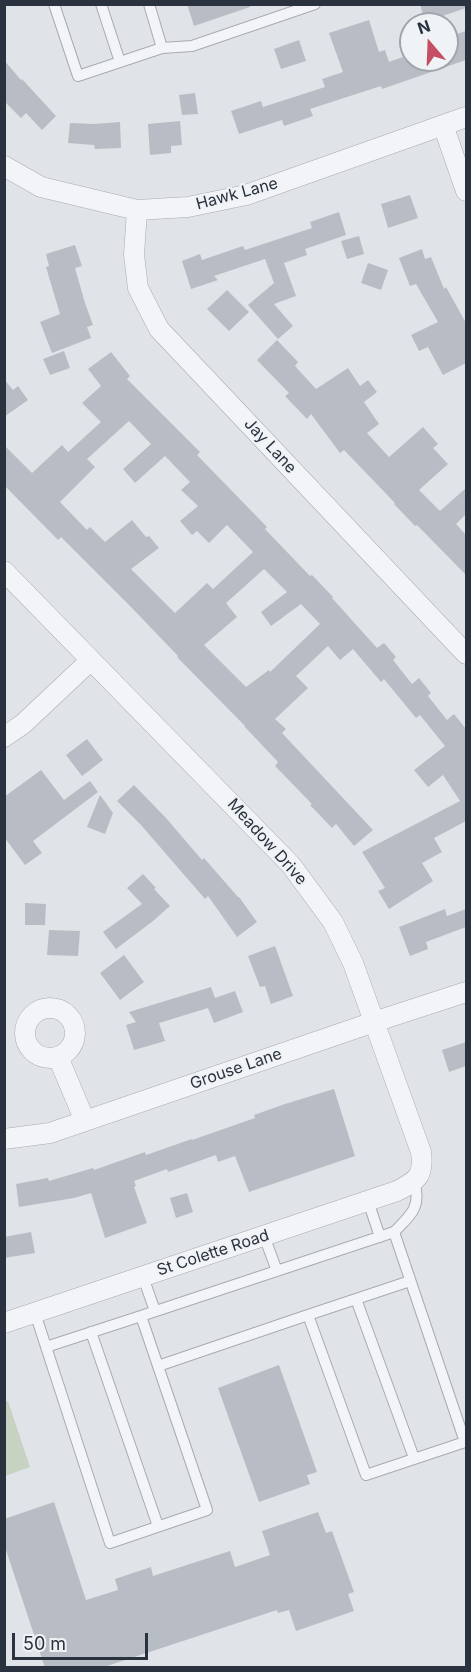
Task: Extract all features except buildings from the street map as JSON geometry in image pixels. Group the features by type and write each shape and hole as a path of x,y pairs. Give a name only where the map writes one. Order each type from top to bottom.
{"street":[{"name":"Hawk Lane","path":"4,166 41,187 137,210 188,207 246,195 466,117"},
{"path":"443,125 466,190"},
{"name":"Jay Lane","path":"137,210 134,255 138,288 159,329 466,654"},
{"name":"Meadow Drive","path":"4,572 291,865 333,922 353,963 421,1152 423,1166 416,1179"},
{"path":"4,737 22,724 91,660"},
{"name":"Grouse Lane","path":"4,1139 50,1133 466,992"},
{"path":"58,1057 85,1121"},
{"name":"St Colette Road","path":"4,1323 397,1191 416,1179"}],"lane":[{"path":"54,4 78,76 162,48 192,46 315,4"},
{"path":"100,4 120,62"},
{"path":"148,4 162,48"},
{"path":"46,1347 394,1232 414,1211 417,1203 416,1179"},
{"path":"368,1201 380,1237"},
{"path":"308,1315 366,1475 466,1442 394,1232"},
{"path":"264,1236 277,1271"},
{"path":"143,1277 155,1311"},
{"path":"158,1366 410,1281"},
{"path":"356,1299 414,1458"},
{"path":"35,1313 110,1543 207,1510 141,1316"},
{"path":"91,1332 158,1526"}],"green space":[{"path":"8,1401 30,1467 5,1476 5,1402"}]}
